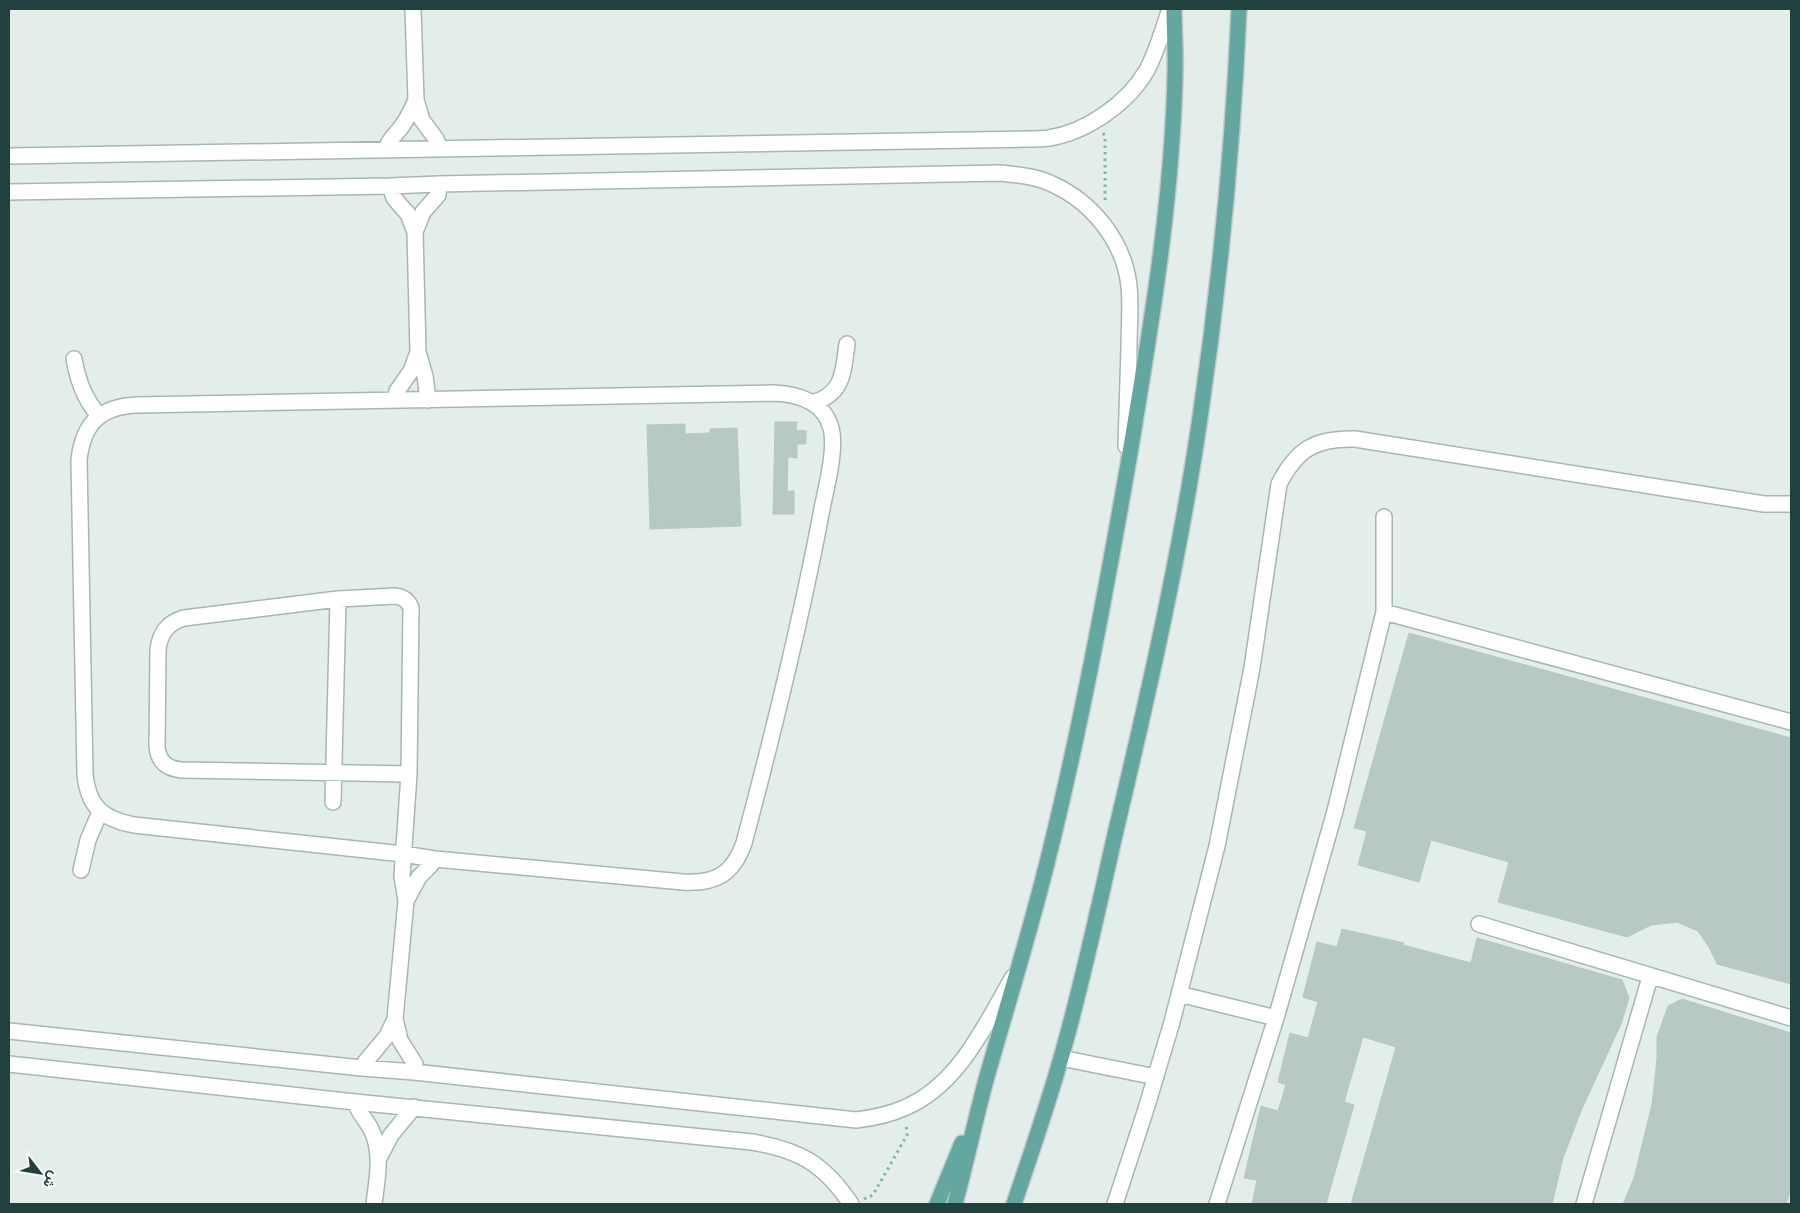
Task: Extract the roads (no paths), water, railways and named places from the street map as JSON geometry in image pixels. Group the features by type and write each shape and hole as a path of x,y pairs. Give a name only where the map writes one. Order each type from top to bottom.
{"main road":[{"path":"955,1204 986,1081 1021,964 1069,770 1107,585 1154,303 1164,227 1176,74 1172,9"},
{"path":"1014,1204 1061,1058 1084,968 1148,694 1185,511 1200,419 1220,252 1231,140 1239,9"},
{"path":"937,1204 986,1081"}],"street":[{"path":"414,9 416,100 422,120 436,139 440,149"},
{"path":"9,156 1050,138 1073,131 1095,120 1115,107 1132,90 1146,70 1172,9"},
{"path":"386,149 391,137 400,129 416,100"},
{"path":"9,192 1000,174 1026,176 1051,183 1074,196 1094,213 1110,234 1122,259 1129,285 1126,477"},
{"path":"415,232 423,212 438,195 439,184"},
{"path":"390,186 394,198 408,214 415,232 418,352 425,376 428,400"},
{"path":"812,403 828,397 839,385 847,344"},
{"path":"395,400 397,391 411,371 418,352"},
{"path":"74,359 80,386 90,406 99,416"},
{"path":"774,393 801,397 824,413 831,427 833,443 831,458 792,652 744,843 738,858 728,870 715,879 699,883 435,859 134,825 110,819 100,812 92,801 86,788 85,774 79,460 81,443 88,428 99,416 111,409 124,405 428,400 774,393"},
{"path":"1115,1204 1180,994 1217,846 1252,668 1279,484 1288,467 1301,453 1318,443 1336,438 1355,439 1764,504 1791,504"},
{"path":"1216,1204 1276,1018 1335,811 1384,612 1384,518"},
{"path":"409,774 181,770 166,766 161,761 156,747 158,650 162,633 175,621 338,599 395,596 403,598 409,604 409,774 402,882 406,901 395,1019 400,1040 414,1060 414,1072"},
{"path":"333,802 338,599"},
{"path":"1384,612 1791,722"},
{"path":"81,870 88,840 100,812"},
{"path":"406,901 419,877 435,859"},
{"path":"1479,924 1791,1018"},
{"path":"9,1031 414,1072 856,1120 881,1116 905,1108 934,1090 947,1079 964,1060 1021,964"},
{"path":"1584,1204 1650,976"},
{"path":"1180,994 1276,1018"},
{"path":"362,1068 387,1036 395,1019"},
{"path":"1061,1058 1156,1076"},
{"path":"9,1064 355,1102 752,1142 776,1146 800,1155 820,1168 856,1203"},
{"path":"355,1102 374,1136 379,1158 374,1204"},
{"path":"379,1158 391,1135 412,1112 414,1107"}]}
